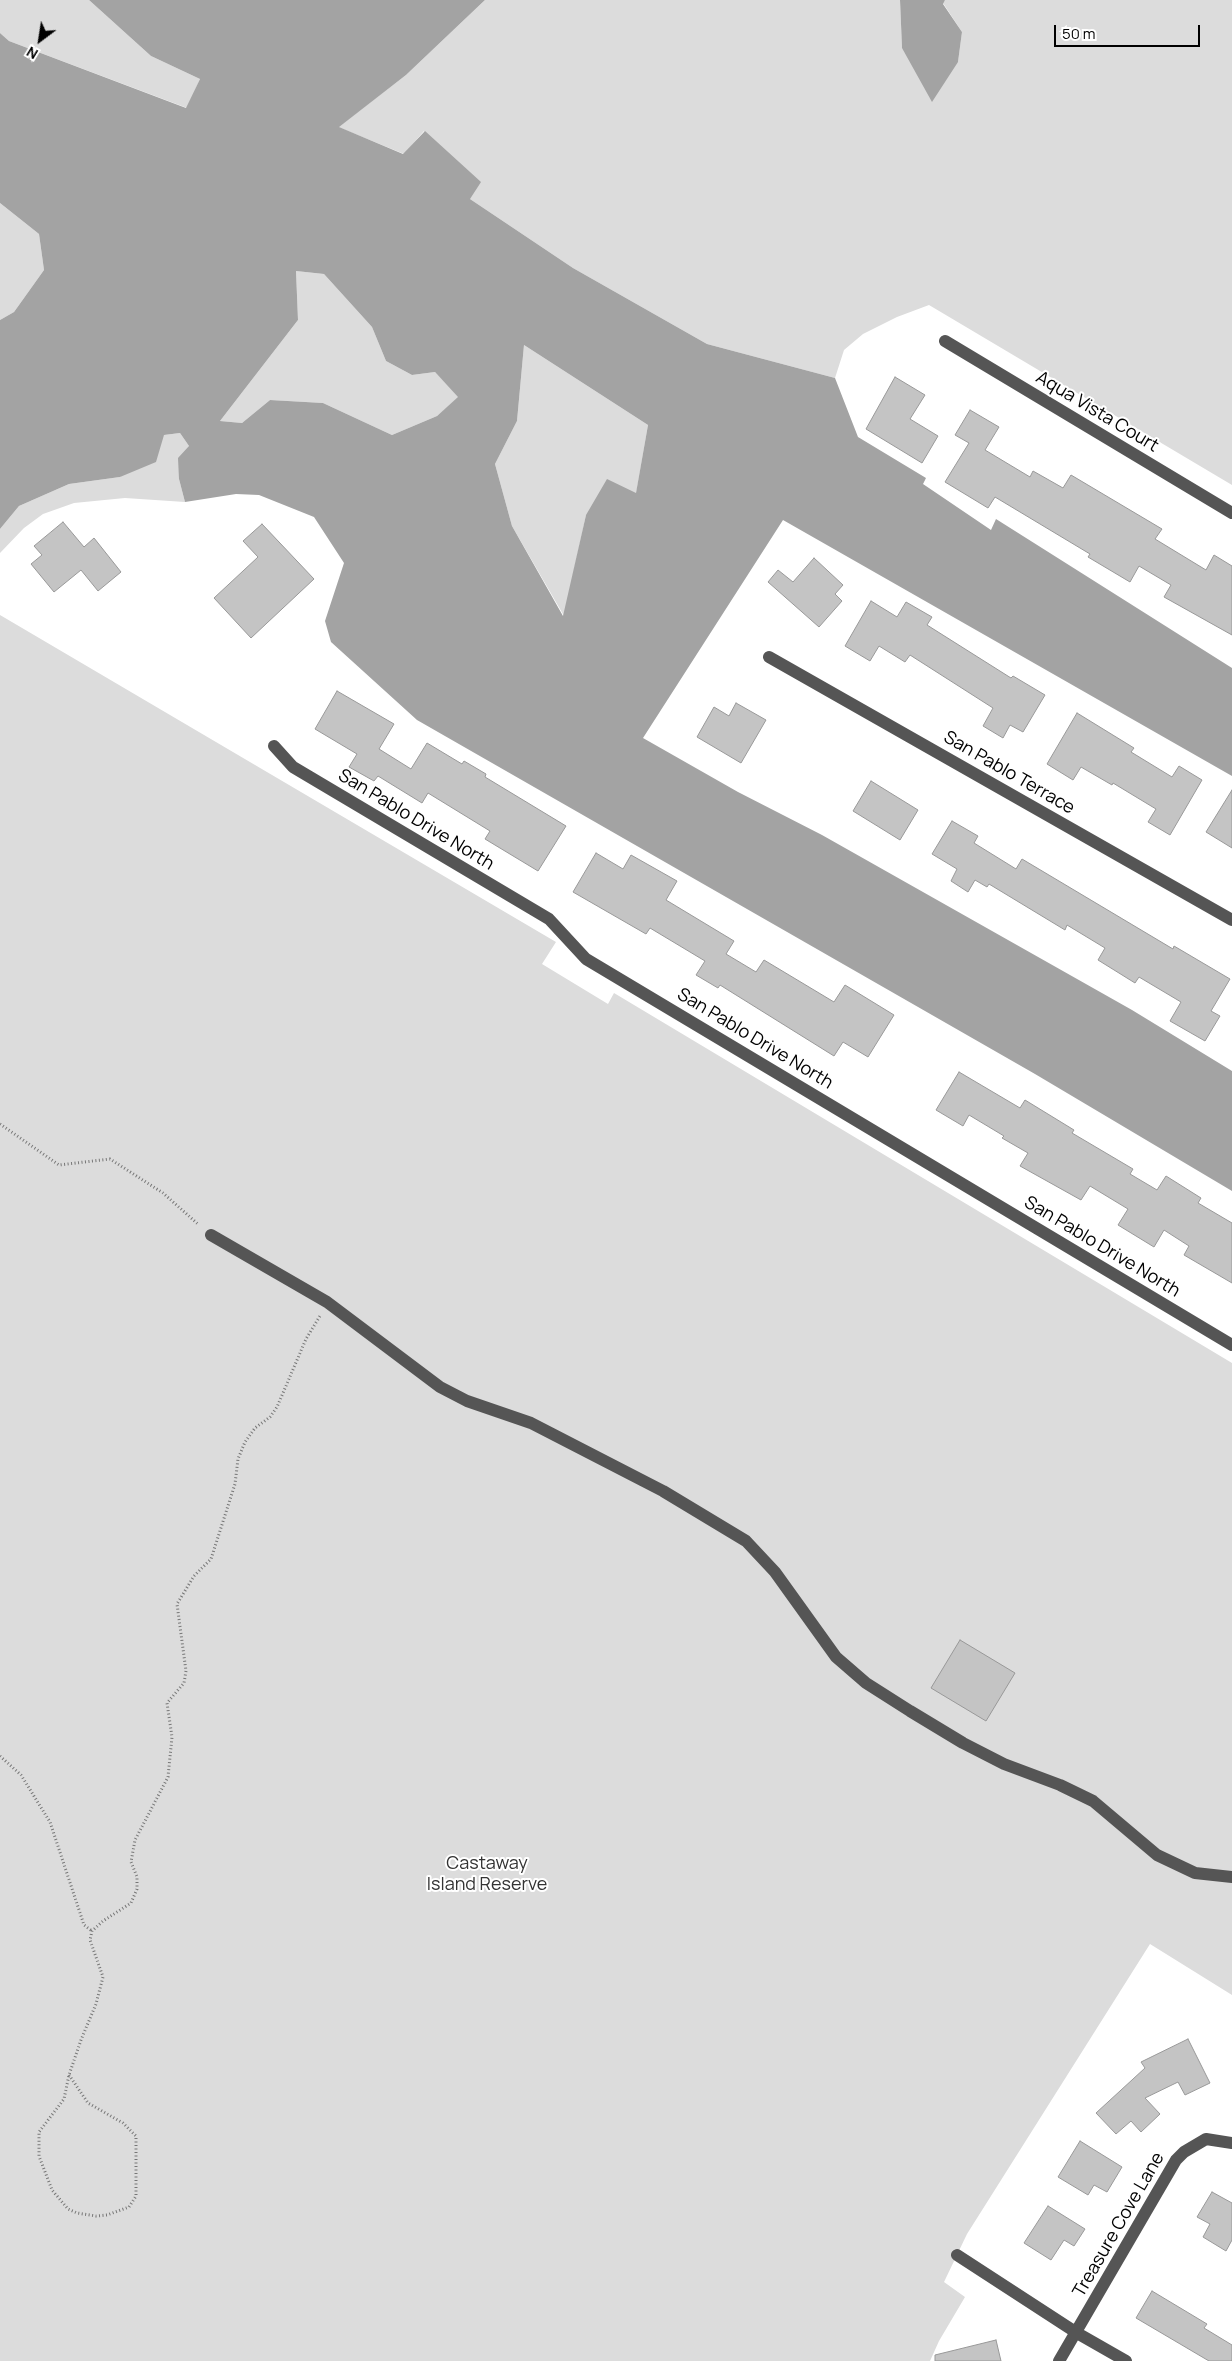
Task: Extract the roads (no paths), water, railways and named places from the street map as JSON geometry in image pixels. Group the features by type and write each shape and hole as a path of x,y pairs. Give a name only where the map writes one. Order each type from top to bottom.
{"street":[{"name":"Aqua Vista Court","path":"945,341 1232,513"},
{"name":"San Pablo Terrace","path":"770,657 1232,920"},
{"name":"San Pablo Drive North","path":"274,746 293,767 549,920 586,959 1232,1345"},
{"path":"211,1235 327,1302 440,1387 468,1401 531,1423 663,1491 746,1541 775,1572 836,1657 866,1683 910,1711 963,1743 1004,1764 1093,1801 1157,1855 1195,1873 1232,1877"},
{"name":"Treasure Cove Lane","path":"1059,2361 1176,2160 1184,2152 1206,2140 1232,2142"},
{"path":"957,2255 1126,2361"}],"park label":[{"name":"Castaway Island Reserve","path":"487,1874"}]}
